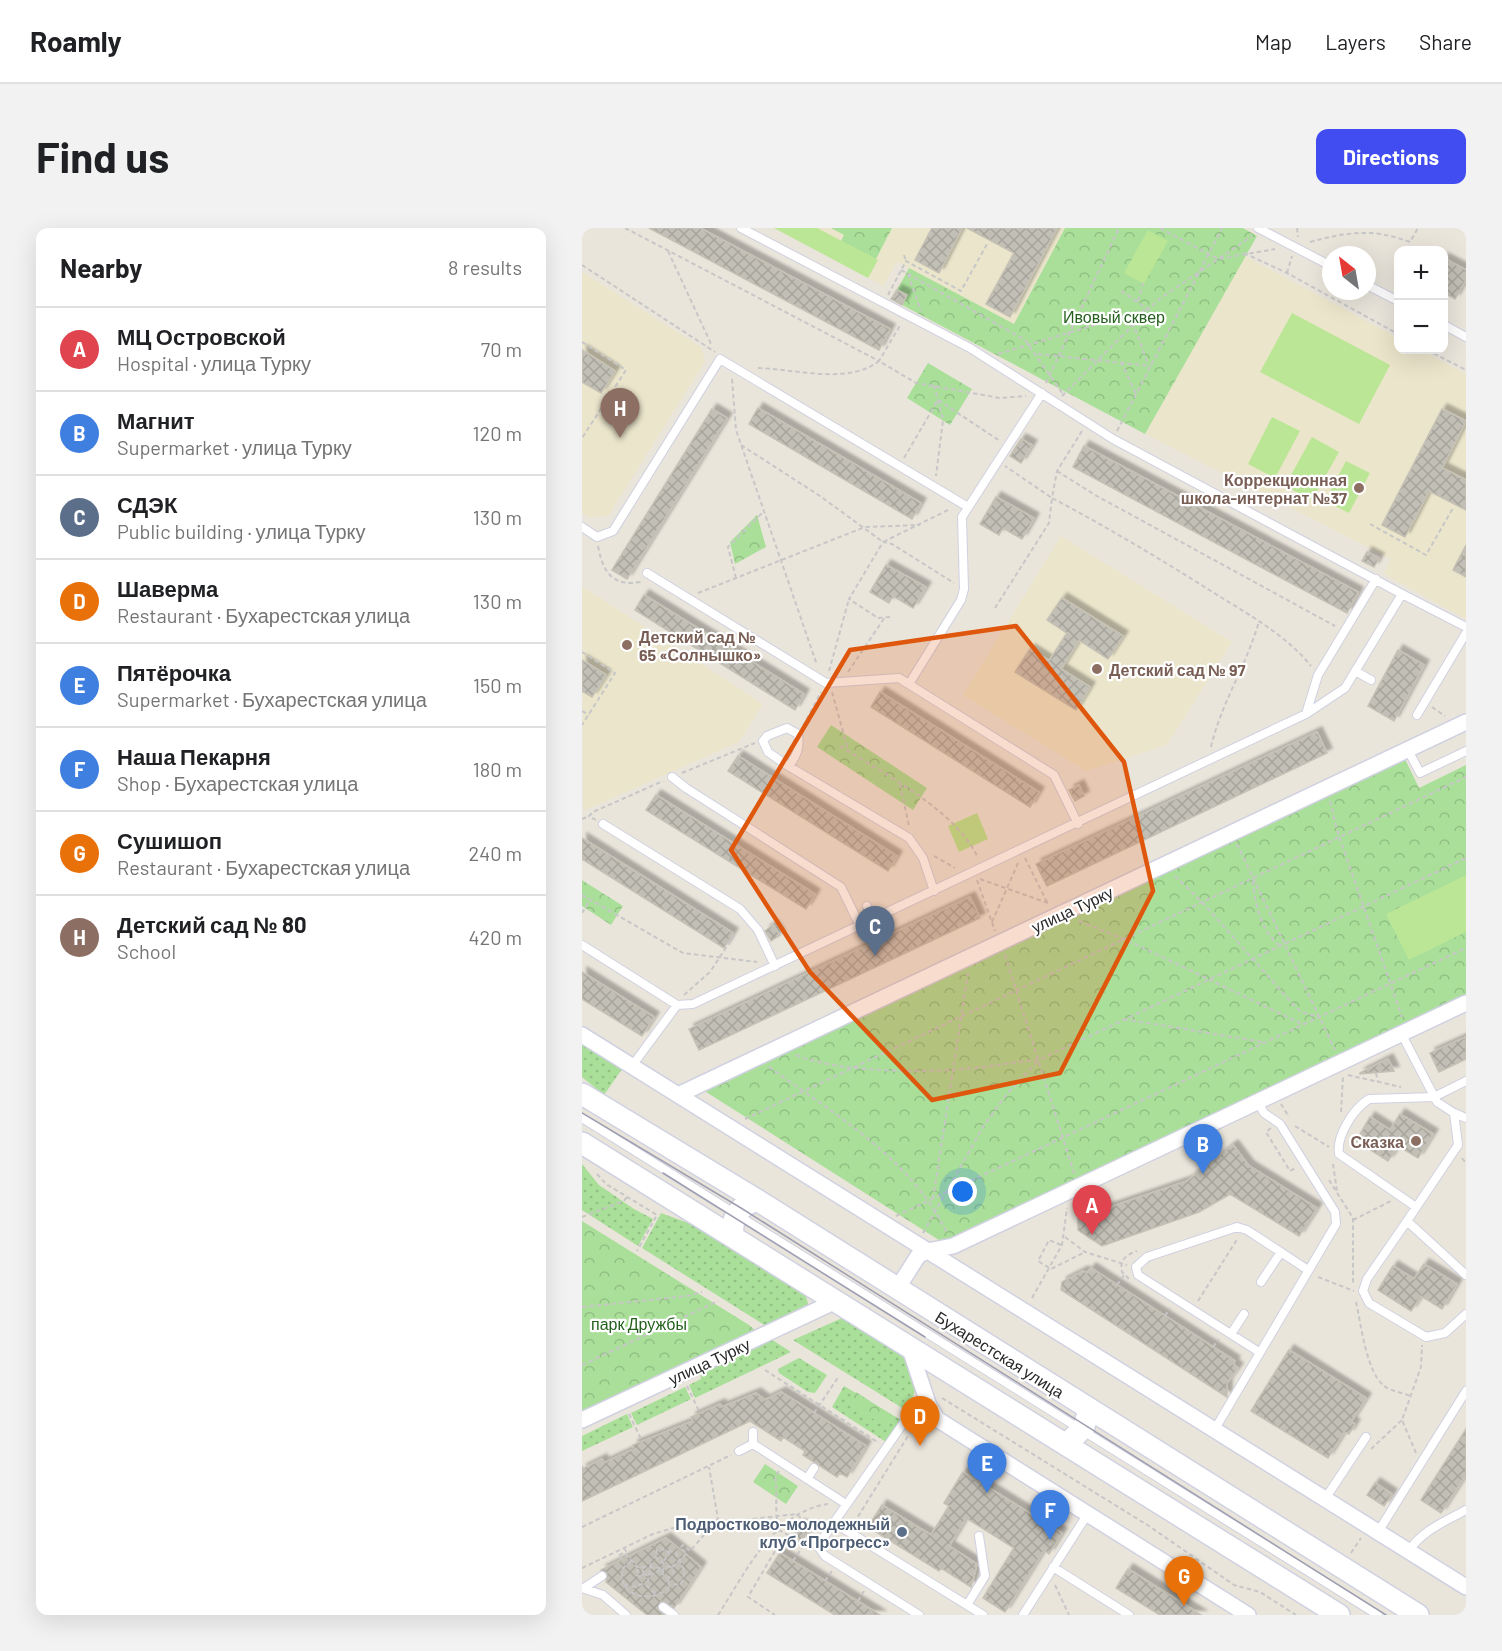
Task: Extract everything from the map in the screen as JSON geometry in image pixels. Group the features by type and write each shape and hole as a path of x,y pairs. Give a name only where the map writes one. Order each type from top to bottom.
{"main road":[{"name":"Бухарестская улица","path":"582,1094 758,1200 1418,1615"},
{"path":"582,1143 909,1346 1074,1437 1339,1615"},
{"path":"733,1236 732,1226 736,1214 748,1203 758,1200"},
{"path":"1074,1437 1089,1409"}],"street":[{"name":"улица Турку","path":"678,1095 1466,722"},
{"path":"897,1289 918,1257 927,1251 953,1246 1466,1003"},
{"path":"582,1035 1466,1587"},
{"name":"улица Турку","path":"582,1420 836,1301"},
{"path":"909,1346 932,1397 932,1412 944,1425 1248,1615"}],"lane":[{"path":"741,228 986,358 1113,439 1466,627"},
{"path":"1260,229 1322,261"},
{"path":"1376,290 1396,300"},
{"path":"1448,328 1466,337"},
{"path":"582,527 597,537 613,531 720,359 965,505"},
{"path":"909,684 961,600 964,589 962,517 965,505 997,462 1042,393"},
{"path":"651,576 825,683 898,678 909,684 1054,775 1078,824"},
{"path":"1306,714 1318,675 1376,579"},
{"path":"582,945 678,1004 693,1004 1078,824 1306,714 1345,688 1402,594"},
{"path":"1417,715 1466,633"},
{"path":"1355,671 1371,680"},
{"path":"789,766 799,752 796,732 787,728 776,731 763,741 768,752 789,766 909,838 920,852 934,891"},
{"path":"1408,750 1420,773 1466,751"},
{"path":"672,777 686,789 841,887 860,926"},
{"path":"603,824 740,909 758,930 775,966"},
{"path":"867,906 872,920"},
{"path":"632,1066 678,1004"},
{"path":"1404,1032 1437,1102 1466,1118"},
{"path":"1416,1207 1339,1154 1337,1146 1360,1104 1369,1099 1434,1097 1466,1082"},
{"path":"1215,1429 1259,1352 1310,1272 1336,1224 1335,1212 1280,1124 1264,1113 1257,1101"},
{"path":"1454,1113 1458,1145 1364,1285 1365,1297 1426,1337 1445,1333 1466,1314"},
{"path":"582,1118 736,1214 1074,1437 1378,1615"},
{"path":"1407,1221 1466,1275"},
{"path":"1259,1352 1230,1338 1138,1275 1136,1267 1147,1257 1237,1227 1247,1230 1310,1272"},
{"path":"1261,1282 1281,1252"},
{"path":"1230,1338 1244,1314"},
{"path":"1378,1532 1466,1391"},
{"path":"919,1615 825,1556 820,1549 824,1536 833,1522 886,1448 932,1397"},
{"path":"753,1432 753,1444"},
{"path":"1325,1499 1366,1437"},
{"path":"753,1444 846,1504"},
{"path":"739,1451 753,1444"},
{"path":"807,1479 814,1468"},
{"path":"1409,1551 1414,1541 1425,1533 1466,1510"},
{"path":"1023,1615 1087,1515"},
{"path":"833,1522 982,1615"},
{"path":"967,1605 985,1576 979,1536"},
{"path":"1053,1567 1129,1615"},
{"path":"583,1588 603,1576"},
{"path":"583,1588 603,1595 626,1615"},
{"path":"663,1607 674,1615"}],"path":[{"path":"625,228 916,382 1000,398 1042,393 1119,228"},
{"path":"1160,228 1218,259 1244,253 1295,247 1362,229 1393,233 1410,242 1418,228"},
{"path":"1113,439 1149,365 1222,228"},
{"path":"1056,402 1148,309 1260,229"},
{"path":"904,255 906,261 961,291 987,244"},
{"path":"668,251 713,349 720,359"},
{"path":"1244,253 1287,273 1394,332"},
{"path":"883,303 906,261"},
{"path":"582,265 713,349"},
{"path":"901,270 1031,344 1075,415"},
{"path":"908,274 926,325"},
{"path":"1138,301 1143,284"},
{"path":"1121,291 1148,309"},
{"path":"986,358 1148,309"},
{"path":"796,732 807,722 825,683 741,445 734,419 731,366 844,375 871,368 879,362 906,315"},
{"path":"1130,315 1149,365"},
{"path":"582,342 626,370 582,438"},
{"path":"1037,354 1149,365"},
{"path":"1435,354 1466,370"},
{"path":"1121,361 1136,394"},
{"path":"934,385 943,420 935,488"},
{"path":"899,466 938,400"},
{"path":"938,400 1007,446"},
{"path":"995,608 1049,523 1057,471 1087,424"},
{"path":"741,445 865,527 883,542 892,544 964,589"},
{"path":"997,462 1052,498 1105,526 1259,621 1303,656 1318,675"},
{"path":"1057,471 1095,495 1345,631"},
{"path":"890,617 878,618 849,599 883,542 965,505"},
{"path":"1370,524 1426,555 1452,508"},
{"path":"736,578 728,547 764,512"},
{"path":"686,597 865,527 923,524"},
{"path":"597,537 603,565 615,580 624,584 651,576"},
{"path":"843,680 885,618"},
{"path":"1210,760 1214,733 1253,642 1259,621"},
{"path":"582,652 615,673 582,726"},
{"path":"1425,701 1448,718"},
{"path":"582,711 589,715"},
{"path":"840,746 900,784 952,824 972,846 982,868"},
{"path":"745,1119 1466,777"},
{"path":"900,784 909,838"},
{"path":"1327,788 1339,837 1390,983 1404,1032"},
{"path":"582,819 589,816"},
{"path":"1234,839 1337,1055"},
{"path":"920,852 928,852 969,875"},
{"path":"992,922 1023,854 1047,903"},
{"path":"923,1233 994,1112 1016,1083 1039,1060 1466,858"},
{"path":"1164,865 1202,902 1301,1012 1319,1017"},
{"path":"1078,1186 1001,942 976,878 1047,903 1062,913 1125,939 1302,1024"},
{"path":"1253,878 1254,901 1264,929 1280,945"},
{"path":"582,895 679,951 763,963"},
{"path":"582,913 590,900"},
{"path":"678,1004 720,958 735,934"},
{"path":"900,1214 1466,948"},
{"path":"931,1200 971,956"},
{"path":"1124,1019 1264,1042"},
{"path":"779,1047 812,1060 856,1066 953,1069 1039,1060"},
{"path":"756,1058 872,1144 931,1200 953,1246"},
{"path":"1345,1071 1360,1080 1405,1088"},
{"path":"1376,1073 1378,1083"},
{"path":"1341,1117 1343,1075"},
{"path":"1280,1102 1298,1134"},
{"path":"1293,1125 1329,1147"},
{"path":"1272,1126 1266,1132 1290,1171 1298,1166"},
{"path":"1335,1161 1333,1165 1338,1194"},
{"path":"595,1171 606,1184 657,1215 638,1251"},
{"path":"1325,1174 1353,1220 1353,1285 1368,1356 1376,1376 1385,1387 1411,1396"},
{"path":"582,1217 624,1201 627,1197"},
{"path":"1353,1220 1398,1197"},
{"path":"1032,1299 1051,1269 1062,1245 1068,1202"},
{"path":"1196,1305 1242,1231"},
{"path":"1064,1237 1085,1252 1136,1267"},
{"path":"1051,1269 1038,1261 1049,1240 1062,1245"},
{"path":"1131,1280 1124,1275 1121,1264 1126,1256 1146,1249"},
{"path":"1051,1269 1085,1252"},
{"path":"1310,1272 1330,1283 1353,1290"},
{"path":"1117,1285 1124,1275"},
{"path":"582,1307 687,1296 702,1292"},
{"path":"582,1365 718,1301"},
{"path":"1163,1301 1172,1306 1166,1316"},
{"path":"1214,1347 1220,1336 1230,1338"},
{"path":"1369,1450 1402,1420 1421,1367 1422,1337"},
{"path":"765,1370 886,1448"},
{"path":"814,1413 839,1376"},
{"path":"686,1384 700,1413"},
{"path":"932,1397 1149,1526 1234,1585 1260,1592 1296,1615"},
{"path":"628,1412 642,1441"},
{"path":"1402,1420 1420,1461"},
{"path":"860,1527 854,1523 910,1434"},
{"path":"582,1527 739,1451"},
{"path":"785,1464 776,1476 778,1494 775,1518 779,1530 803,1546 820,1549"},
{"path":"638,1568 672,1567 687,1553 680,1548 683,1545 690,1551 715,1524 718,1519 709,1467"},
{"path":"582,1568 659,1531 775,1518 796,1514 813,1506 846,1504"},
{"path":"718,1615 762,1547 796,1514"},
{"path":"796,1514 824,1536"},
{"path":"1351,1553 1360,1540"},
{"path":"793,1561 803,1546"},
{"path":"624,1548 626,1551 618,1556 620,1559 627,1555 643,1574 648,1576 665,1567"},
{"path":"631,1561 621,1571 624,1584 632,1594 640,1597 657,1595 669,1585 677,1586 684,1579 685,1568 674,1552 661,1548 657,1550 657,1560"},
{"path":"664,1561 668,1558 668,1551"},
{"path":"775,1551 748,1597 775,1615"},
{"path":"645,1567 657,1560 664,1561"},
{"path":"664,1561 664,1575 668,1577 669,1585"},
{"path":"640,1587 646,1582 651,1563"},
{"path":"668,1577 674,1574 672,1567"},
{"path":"1053,1567 1052,1580 1069,1615"},
{"path":"638,1568 638,1576 643,1574"},
{"path":"646,1582 648,1590"},
{"path":"624,1584 640,1587 657,1595"}],"highlighted area":[{"path":"1016,626 1124,762 1153,891 1060,1073 932,1100 810,972 731,850 850,650"}],"shaded area":[{"path":"774,228 1065,228 1014,324 897,262 883,286"},
{"name":"Коррекционная школа-интернат №37","path":"1245,256 1322,297 1322,300 1327,300 1394,336 1394,354 1428,354 1466,374 1466,619 1384,574 1391,559 1145,434"},
{"path":"582,272 702,348 705,362 608,516 589,517 582,513"},
{"name":"Детский сад № 97","path":"1061,536 1232,642 1167,745 1086,771 963,695"},
{"name":"Детский сад № 65 «Солнышко»","path":"582,586 763,704 739,742 583,811"}],"green space":[{"path":"774,228 817,228 878,260 868,278"},
{"path":"831,228 892,228 876,259 841,241 844,235"},
{"name":"Ивовый сквер","path":"1065,228 1243,228 1257,236 1145,434 902,305 907,295 897,290 909,268 1014,324"},
{"path":"1148,230 1168,241 1144,284 1124,273"},
{"path":"1292,313 1390,365 1359,424 1260,372"},
{"path":"928,363 972,389 950,425 907,398"},
{"path":"1272,417 1300,431 1275,478 1248,464"},
{"path":"1312,437 1339,452 1312,500 1285,486"},
{"path":"1346,461 1370,473 1349,513 1325,501"},
{"path":"757,515 766,547 735,564 730,542"},
{"path":"831,725 927,788 913,810 817,747"},
{"path":"1405,759 1419,788 1466,765 1466,994 942,1242 703,1090"},
{"path":"977,813 988,839 959,852 948,826"},
{"path":"1466,875 1466,932 1409,960 1386,914"},
{"path":"582,880 623,906 611,925 582,906"},
{"path":"582,1044 622,1069 604,1095 582,1077"},
{"path":"582,1164 599,1185 653,1219 638,1246 582,1210"},
{"path":"661,1213 691,1224 800,1291 806,1296 808,1304 766,1326 642,1248"},
{"name":"парк Дружбы","path":"582,1221 749,1325 756,1331 582,1412"},
{"path":"842,1318 904,1357 915,1391 907,1411 793,1340"},
{"path":"771,1339 791,1352 695,1398 689,1385 701,1379 700,1372"},
{"path":"799,1358 827,1375 815,1393 808,1392 779,1373 778,1369"},
{"path":"844,1386 901,1420 886,1442 832,1407"},
{"path":"685,1387 691,1399 637,1425 631,1413"},
{"path":"856,1392 890,1414 883,1425 849,1404"},
{"path":"627,1414 633,1427 582,1451 582,1436"},
{"path":"765,1464 798,1486 786,1504 753,1482"}],"building":[{"path":"649,228 700,228 890,329 879,350"},
{"path":"932,228 962,228 939,273 915,260"},
{"path":"967,228 1057,228 1010,317 986,304 1014,253"},
{"path":"1448,261 1466,270 1466,279 1455,299 1448,295"},
{"path":"897,290 907,295 902,305 891,299"},
{"path":"582,350 615,371 601,393 582,382"},
{"path":"758,408 921,503 912,519 749,424"},
{"path":"712,409 727,418 627,579 612,570"},
{"path":"1442,409 1466,421 1442,468 1466,480 1466,510 1429,491 1405,537 1382,525"},
{"path":"1021,439 1032,445 1021,463 1010,456"},
{"path":"1084,446 1358,592 1347,613 1073,467"},
{"path":"996,497 1034,518 1022,539 1003,528 999,535 980,524"},
{"path":"1466,545 1466,577 1453,570"},
{"path":"1367,552 1379,558 1374,567 1362,561"},
{"path":"886,565 926,587 913,608 893,596 889,603 870,592"},
{"path":"644,595 804,694 795,710 635,610"},
{"path":"1062,598 1123,636 1108,659 1079,640 1061,669 1090,687 1076,710 1015,672 1030,649 1049,661 1067,633 1047,620"},
{"path":"1398,650 1424,665 1394,721 1368,706"},
{"path":"582,660 606,675 592,697 582,691"},
{"path":"880,692 1039,792 1030,807 871,707"},
{"path":"1317,732 1327,753 1047,886 1036,864"},
{"path":"738,756 897,856 888,871 728,771"},
{"path":"1079,785 1084,796 1075,801 1069,790"},
{"path":"656,795 815,894 806,909 646,810"},
{"path":"582,838 733,933 724,948 582,859"},
{"path":"970,897 980,918 699,1050 689,1029"},
{"path":"773,925 780,935 771,941 765,931"},
{"path":"582,972 654,1017 642,1036 582,999"},
{"path":"1466,1037 1466,1059 1439,1072 1430,1053"},
{"path":"1388,1059 1394,1071 1360,1074 1360,1073"},
{"path":"1400,1114 1433,1134 1418,1158 1398,1146 1388,1161 1356,1141 1370,1117 1390,1130"},
{"path":"1233,1145 1249,1166 1317,1208 1299,1236 1230,1194 1199,1212 1102,1246 1078,1230 1078,1218 1187,1181"},
{"path":"1424,1264 1457,1284 1442,1309 1421,1296 1411,1311 1378,1290 1393,1266 1414,1279"},
{"path":"1091,1268 1235,1361 1233,1364 1238,1368 1227,1383 1227,1397 1061,1290 1062,1282 1083,1271 1087,1273"},
{"path":"1289,1350 1366,1398 1351,1422 1355,1424 1349,1434 1344,1432 1328,1458 1251,1411"},
{"path":"781,1392 866,1446 847,1477 840,1473 837,1477 803,1455 805,1451 783,1437 781,1441 750,1421 582,1501 582,1469 602,1459 604,1463 634,1449 633,1445 693,1421 691,1417 720,1404 722,1407 756,1393 765,1400"},
{"path":"1466,1429 1466,1474 1441,1513 1421,1500"},
{"path":"963,1472 1062,1533 1049,1554 1044,1550 1005,1612 983,1598 1014,1548 966,1518 949,1546 977,1564 971,1587 941,1568 939,1571 868,1527 882,1505 931,1535 949,1506 944,1503"},
{"path":"1375,1483 1392,1494 1384,1506 1367,1495"},
{"path":"800,1524 809,1530 802,1541 793,1535"},
{"path":"666,1538 701,1567 674,1608 661,1601 657,1609 664,1615 647,1615 606,1582 607,1573 601,1570"},
{"path":"780,1553 880,1615 835,1615 767,1573"},
{"path":"1128,1569 1201,1615 1160,1615 1116,1588"}],"tram line":[{"path":"582,1113 741,1208 1386,1615"},
{"path":"663,1173 925,1337"}],"place":[{"name":"Детский сад № 80","path":"620,438"},
{"name":"Коррекционная школа-интернат №37","path":"1359,488"},
{"name":"Детский сад № 65 «Солнышко»","path":"627,645"},
{"name":"Детский сад № 97","path":"1097,669"},
{"name":"СДЭК","path":"875,956"},
{"name":"Сказка","path":"1416,1141"},
{"name":"Магнит","path":"1203,1174"},
{"name":"МЦ Островской","path":"1092,1235"},
{"name":"Шаверма","path":"920,1446"},
{"name":"Пятёрочка","path":"987,1493"},
{"name":"Подростково-молодежный клуб «Прогресс»","path":"902,1532"},
{"name":"Наша Пекарня","path":"1050,1540"},
{"name":"Сушишоп","path":"1184,1606"}]}
